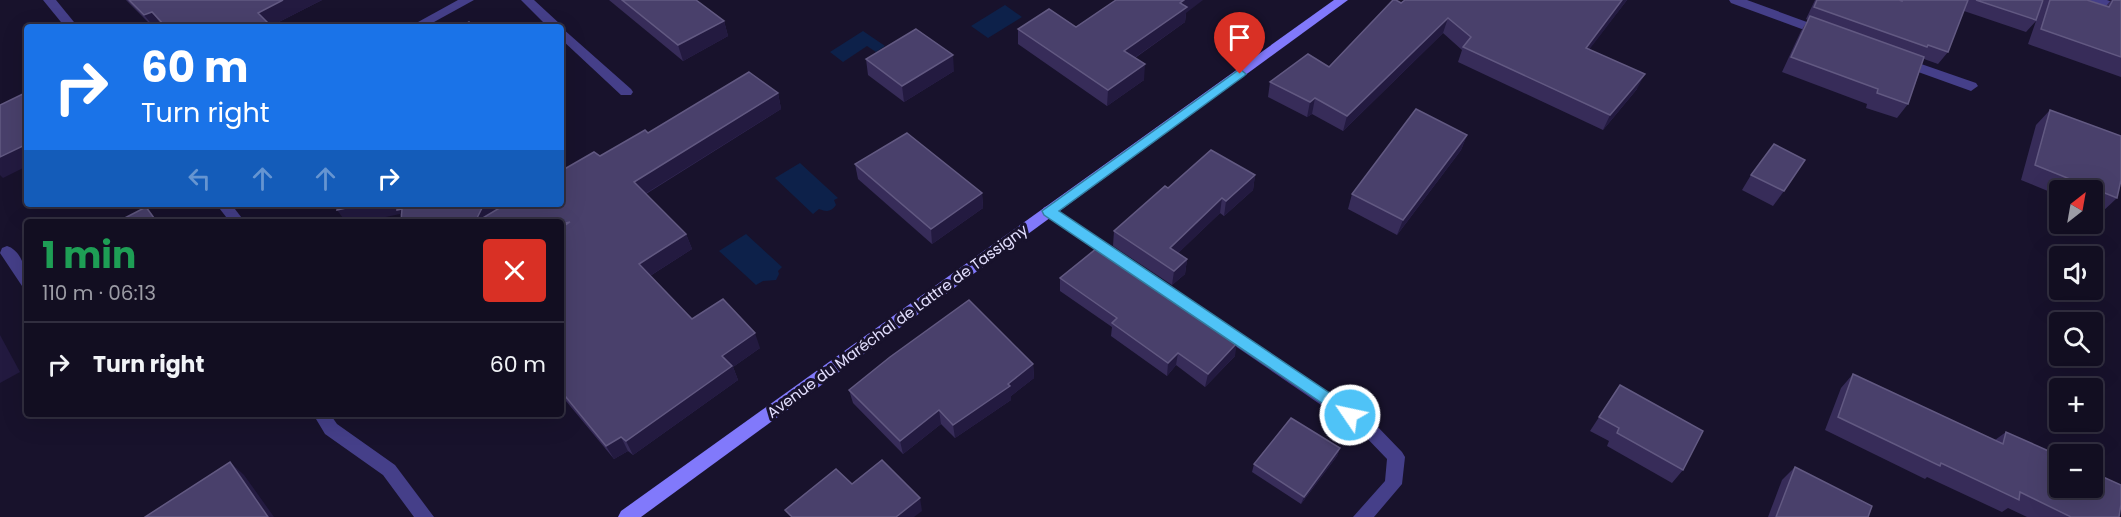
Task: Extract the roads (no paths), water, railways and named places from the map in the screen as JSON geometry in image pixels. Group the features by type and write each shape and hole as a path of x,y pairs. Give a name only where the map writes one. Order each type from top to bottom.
{"main road":[{"name":"Avenue du Maréchal de Lattre de Tassigny","path":"627,517 1335,2"}],"street":[{"path":"49,0 69,24"},
{"path":"421,24 468,0"},
{"path":"526,0 553,24"},
{"path":"1735,0 1836,37"},
{"path":"2095,0 2121,9"},
{"path":"564,35 626,92"},
{"path":"1893,57 1971,86"},
{"path":"226,207 236,219"},
{"path":"1049,211 1368,428 1396,457 1393,484 1362,517"},
{"path":"7,252 24,278"},
{"path":"323,417 331,429 389,470 425,517"}],"water":[{"path":"1005,5 1022,17 988,38 971,26"},
{"path":"863,31 885,46 876,52 867,46 843,62 830,52"},
{"path":"800,163 838,198 834,200 836,205 831,210 819,209 813,214 775,178"},
{"path":"746,234 782,267 778,271 776,280 763,281 756,285 719,251"}]}
